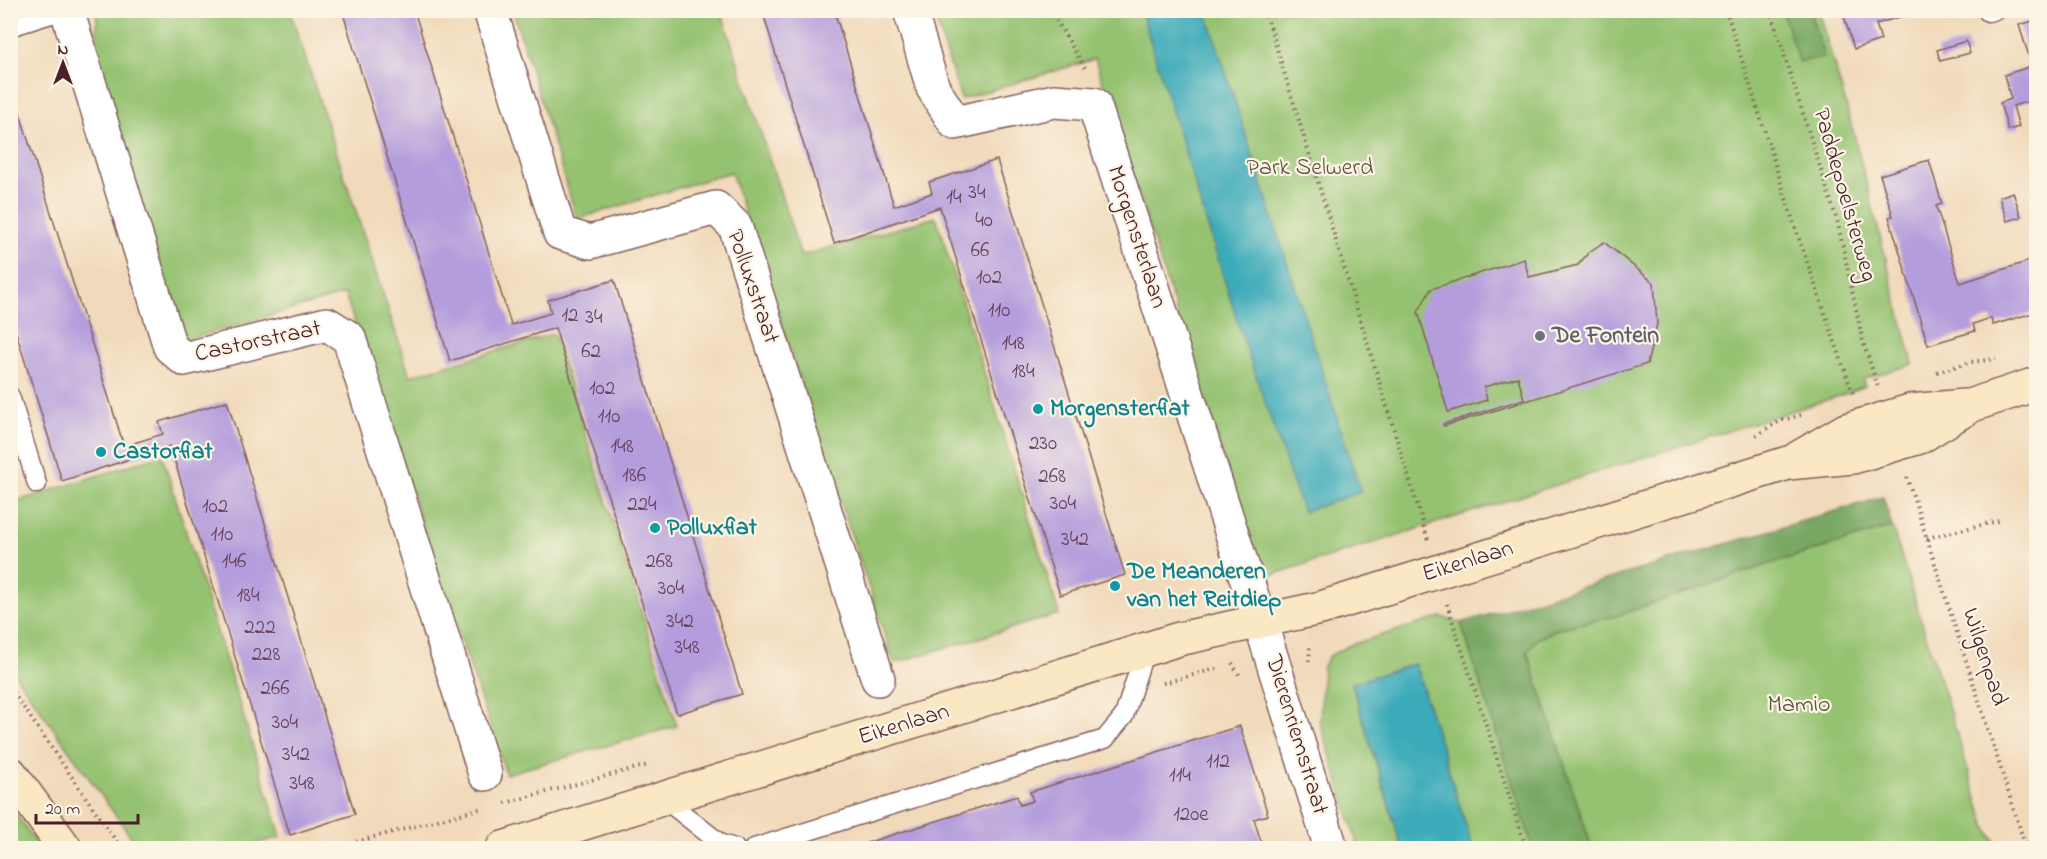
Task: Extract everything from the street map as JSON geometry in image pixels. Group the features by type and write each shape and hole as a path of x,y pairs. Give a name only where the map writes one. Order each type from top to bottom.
{"main road":[{"name":"Eikenlaan","path":"1788,463 1846,430 1910,411 1972,405 2037,384"},
{"name":"Eikenlaan","path":"504,848 1193,635 1321,608 1788,463 1853,457 1920,436 1972,405"},
{"path":"10,773 65,849"}],"street":[{"name":"Castorstraat","path":"65,10 170,347 184,359 327,324 349,338 485,774"},
{"name":"Polluxstraat","path":"490,10 560,233 590,242 716,208 735,226 878,679"},
{"path":"910,10 933,88 955,123 1054,100 1094,104"},
{"name":"Morgensterlaan","path":"1094,104 1260,621"},
{"name":"Dierenriemstraat","path":"1260,621 1331,849"}],"lane":[{"path":"10,27 65,10"},
{"path":"10,396 37,484"},
{"path":"754,849 1105,739 1124,716 1145,650"},
{"path":"663,798 721,844 735,849"}],"path":[{"path":"1050,10 1086,67 1094,104"},
{"path":"1265,10 1430,546"},
{"path":"1726,10 1796,230 1863,425"},
{"name":"Paddepoelsterweg","path":"1770,10 1838,224 1863,342 1878,390"},
{"name":"Wilgenpad","path":"1906,474 2024,841 2033,849"},
{"path":"1927,538 2002,520"},
{"path":"1445,597 1526,849"},
{"path":"1134,684 1164,683 1232,663"},
{"path":"10,688 121,849"}],"green space":[{"path":"97,11 290,11 410,376 554,334 677,726 506,774 345,294 182,341 96,53"},
{"path":"513,11 721,11 801,256 936,217 1059,614 894,663 731,172 577,219"},
{"name":"Park Selwerd","path":"933,11 1818,11 1847,108 1913,364 1863,379 1865,386 1839,396 1262,578 1095,59 961,99"},
{"path":"1782,11 1810,11 1824,57 1799,62"},
{"path":"162,455 281,837 239,848 139,848 11,669 11,503"},
{"path":"1883,497 1892,527 1763,566 1616,616 1557,629 1537,639 1527,652 1592,848 1533,848 1461,623"},
{"name":"Mamio","path":"1892,527 1986,827 1999,848 1592,848 1527,652 1537,639 1557,629 1616,616 1763,566"},
{"path":"1441,617 1461,623 1533,848 1473,848 1415,664 1352,684 1402,848 1359,848 1320,722 1323,666 1329,656 1350,645"},
{"path":"10,807 40,848 17,848 11,839"}],"water":[{"path":"1141,11 1206,11 1361,492 1303,512 1241,333"},
{"path":"1415,664 1473,848 1402,848 1352,683"}],"building":[{"name":"Polluxflat","path":"342,10 414,10 511,325 551,313 548,300 614,280 742,694 677,714 555,328 450,361"},
{"name":"Morgensterflat","path":"762,10 834,10 894,206 932,193 929,182 997,160 1125,575 1060,595 940,207 834,243"},
{"path":"1842,10 1920,11 1876,24 1881,40 1854,49"},
{"path":"2036,20 2036,99 2013,106 2019,127 2008,130 2000,103 2011,99 2004,75 2032,66 2019,25"},
{"path":"1966,41 1970,53 1940,61 1937,50"},
{"name":"Castorflat","path":"10,82 124,446 163,434 159,422 227,401 355,814 290,835 170,446 62,481 10,313"},
{"path":"1929,160 1942,204 1936,206 1960,283 2036,259 2036,312 1993,325 1991,318 1973,324 1975,331 1928,345 1889,217 1893,216 1880,175"},
{"path":"2013,192 2021,217 2007,221 1999,197"},
{"name":"De Fontein","path":"1604,242 1654,283 1657,324 1647,364 1444,426 1443,424 1524,399 1518,377 1484,387 1487,400 1448,412 1418,312 1431,289 1524,259 1529,277 1578,265 1589,252"},
{"path":"1240,726 1268,815 1254,819 1263,848 850,848 1017,796 1020,805 1033,801 1030,792"}],"place":[{"name":"De Fontein","path":"1540,336"},
{"name":"Morgensterflat","path":"1038,409"},
{"name":"Castorflat","path":"101,452"},
{"name":"Polluxflat","path":"655,528"},
{"name":"De Meanderen van het Reitdiep","path":"1115,586"}]}
